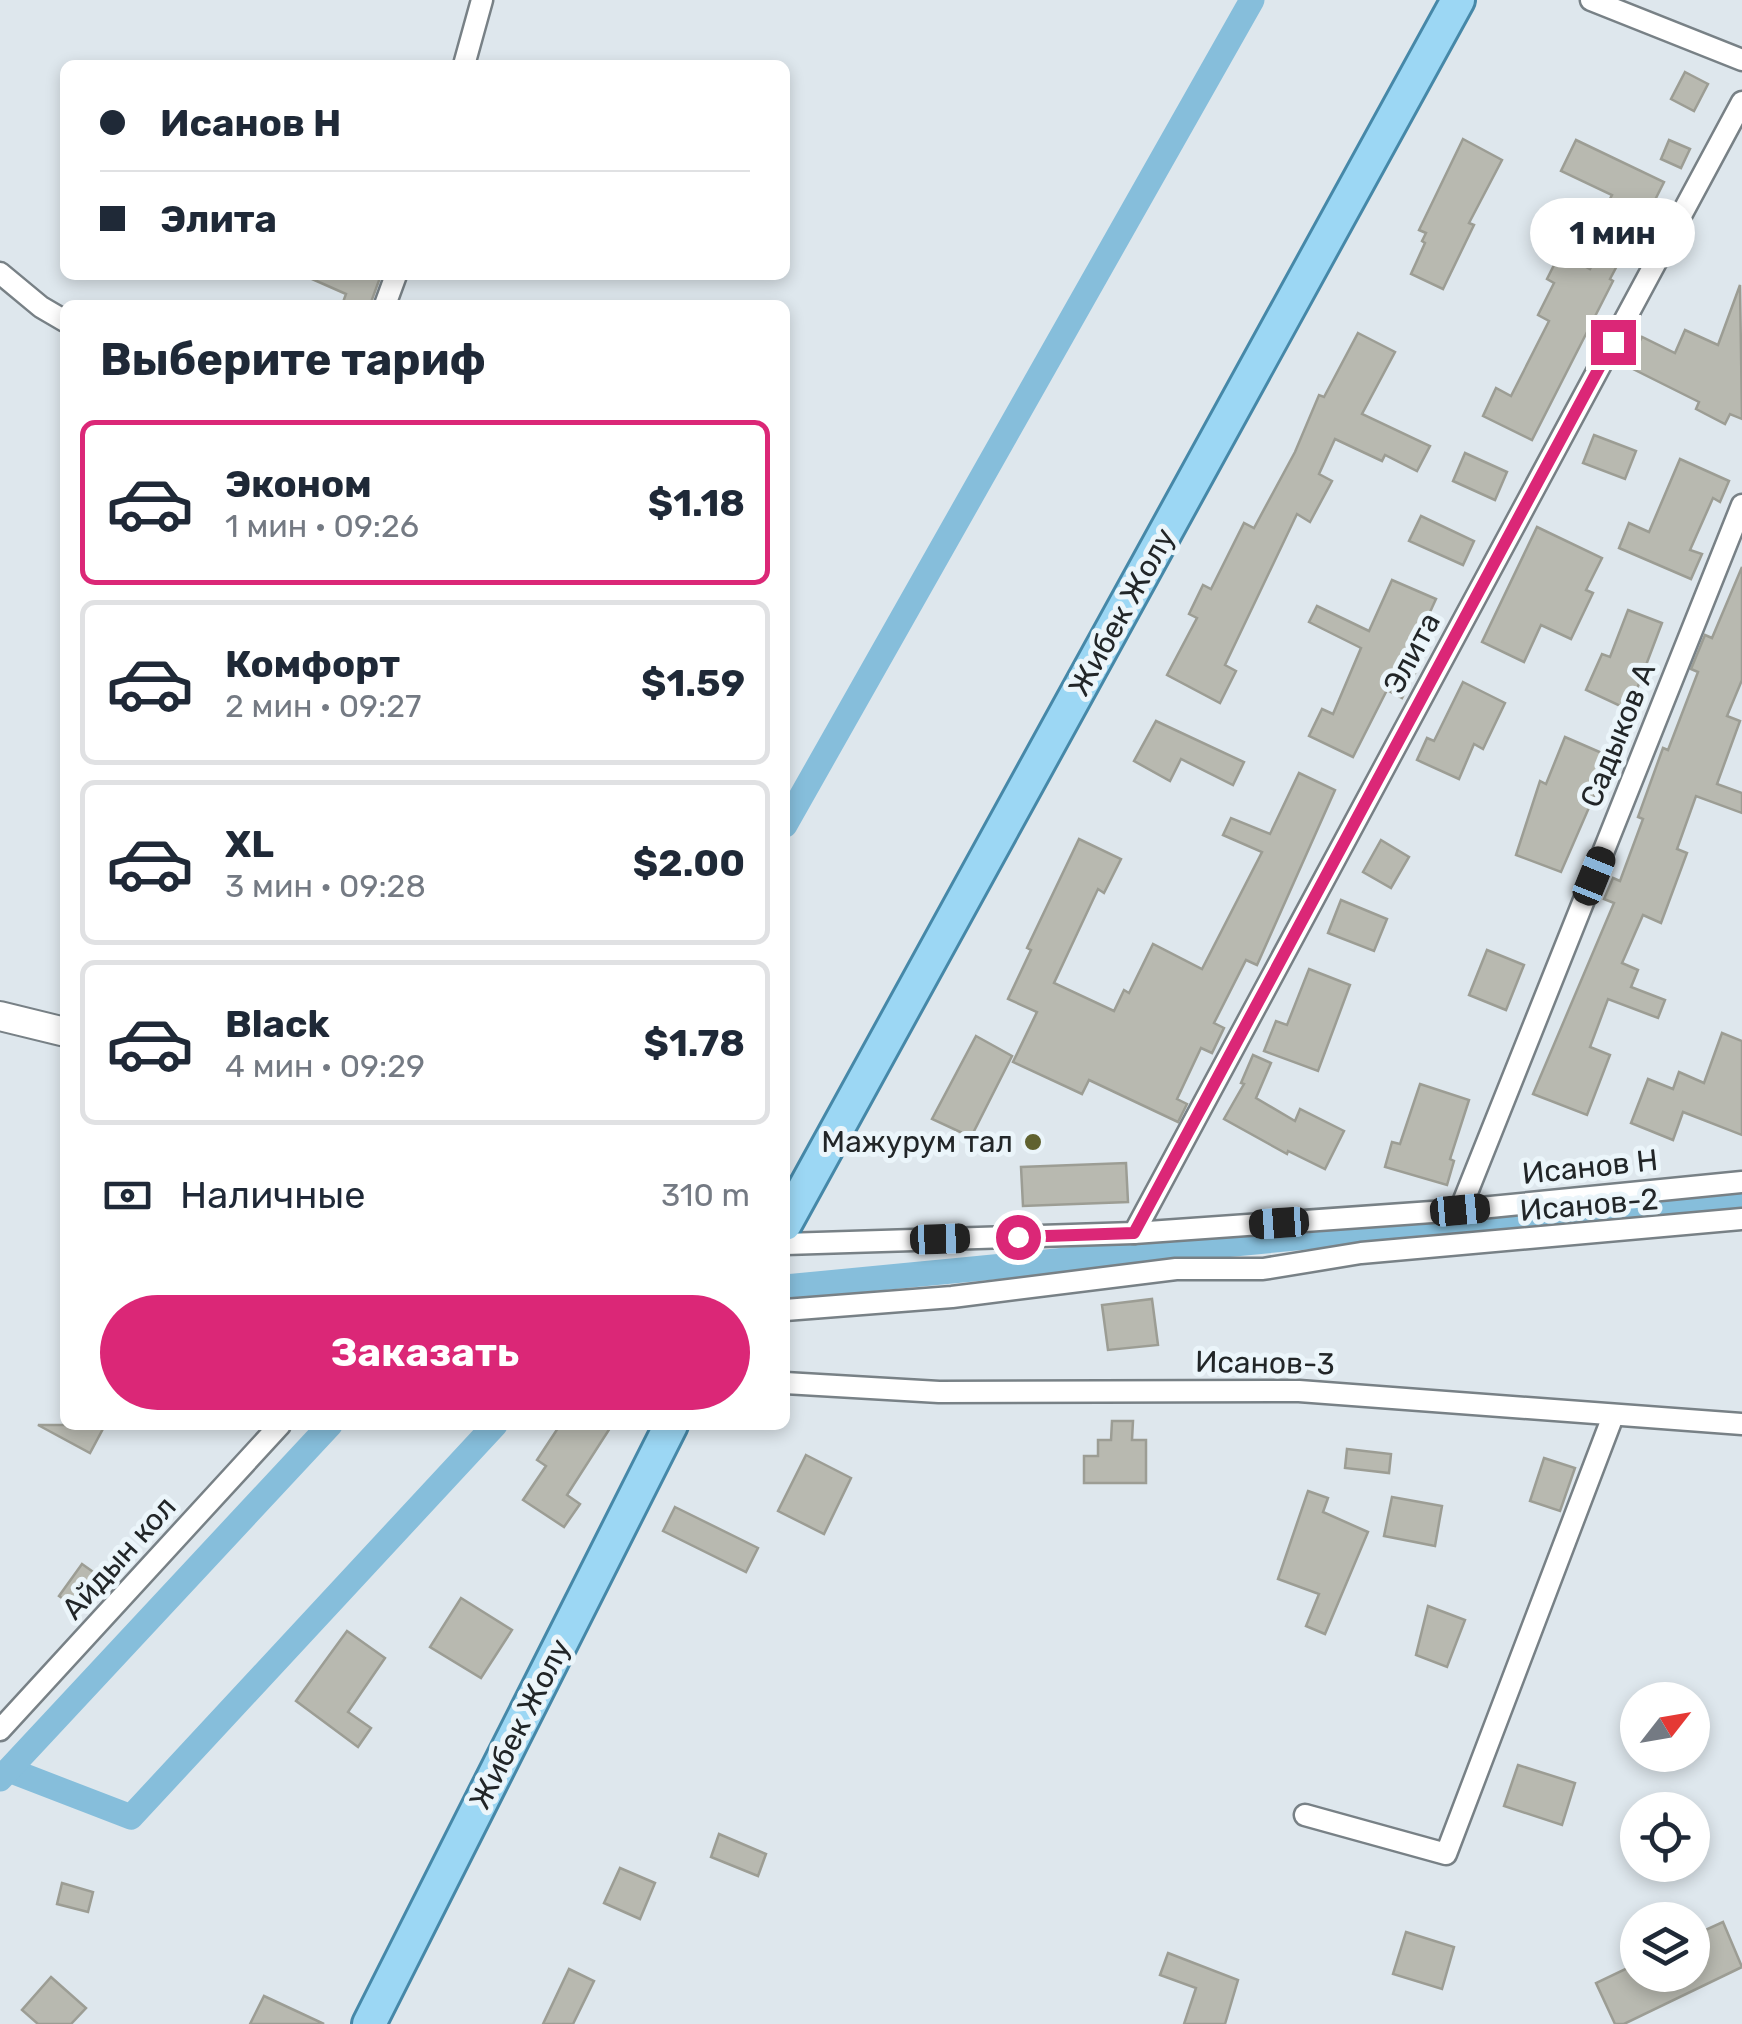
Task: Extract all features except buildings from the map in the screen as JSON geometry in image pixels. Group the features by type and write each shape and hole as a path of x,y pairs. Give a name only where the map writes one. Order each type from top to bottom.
{"main road":[{"name":"Жибек Жолу","path":"790,1211 1458,0"},
{"name":"Жибек Жолу","path":"369,2024 669,1430"}],"street":[{"path":"465,60 482,0"},
{"path":"1592,0 1742,60"},
{"path":"1644,21 1654,0"},
{"name":"Элита","path":"1134,1233 1742,102"},
{"path":"0,273 60,319"},
{"name":"Садыков А","path":"1460,1210 1742,505"},
{"path":"0,1016 60,1031"},
{"name":"Исанов Н","path":"790,1244 1134,1233 1460,1210 1742,1182"},
{"name":"Исанов-2","path":"790,1310 952,1297 1176,1269 1263,1269 1361,1254 1742,1219"},
{"name":"Исанов-3","path":"790,1383 939,1392 1299,1391 1742,1424"},
{"path":"1305,1815 1446,1854 1613,1416"},
{"name":"Айдын кол","path":"0,1730 275,1430"}],"waterway":[{"path":"790,816 1252,0"},
{"path":"790,1287 1359,1232 1742,1201"},
{"path":"0,1779 325,1430"},
{"path":"9,1770 131,1817 490,1430"}],"place":[{"name":"Мажурум тал","path":"1033,1142"}],"route":[{"path":"1018,1237 1134,1233 1613,342"}]}
